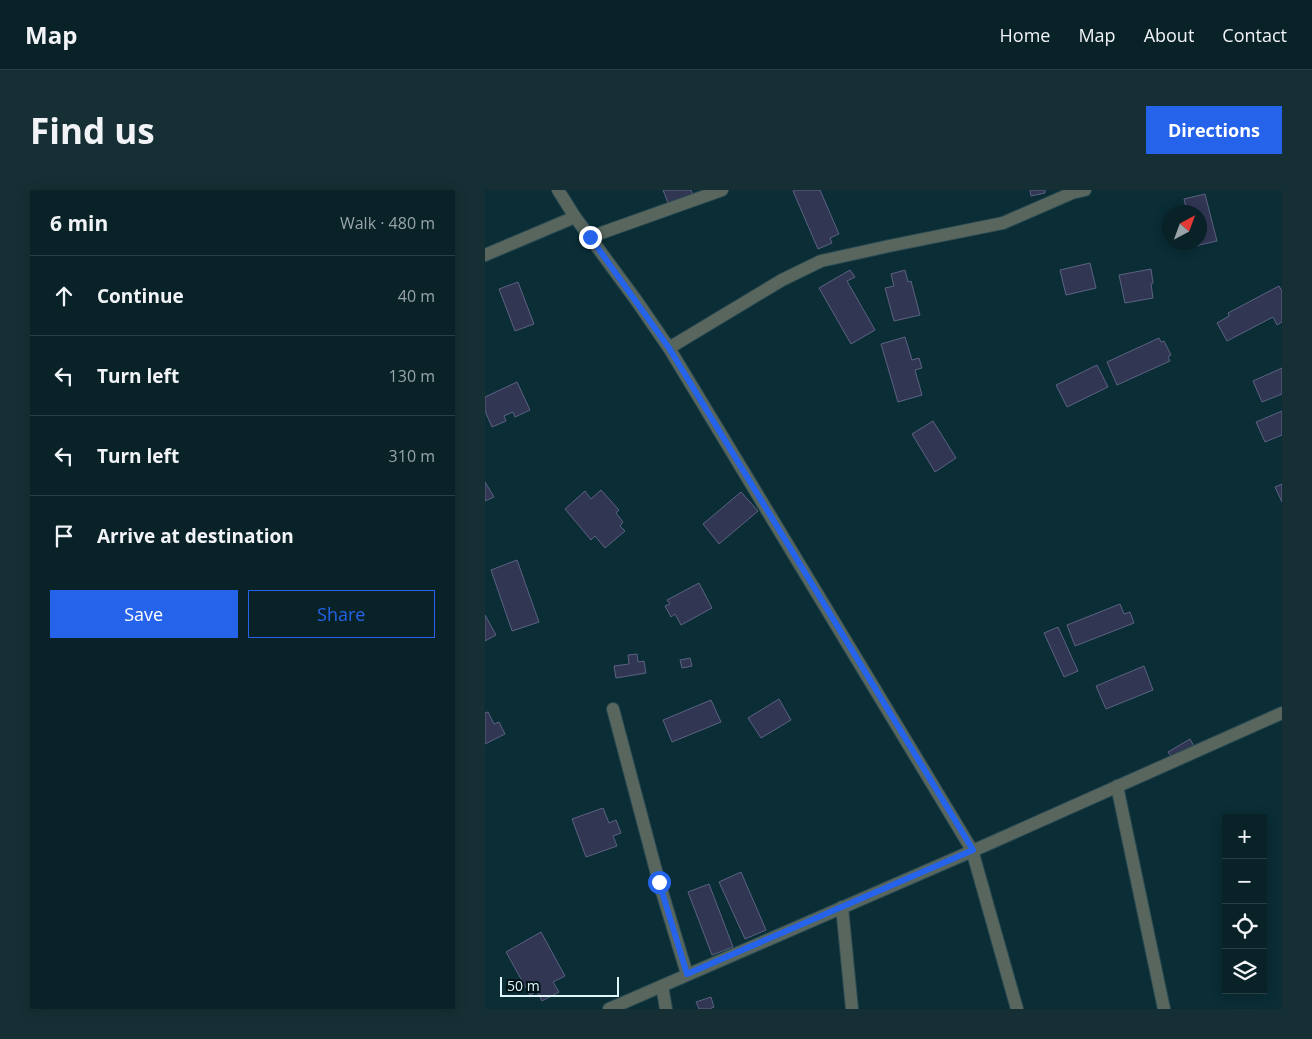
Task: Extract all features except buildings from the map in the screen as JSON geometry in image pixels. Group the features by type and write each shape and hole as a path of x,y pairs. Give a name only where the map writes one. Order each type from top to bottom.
{"street":[{"path":"558,190 575,217 669,348 973,850 1017,1009"},
{"path":"590,237 722,190"},
{"path":"669,348 782,280 821,261 1003,222 1072,193 1085,190"},
{"path":"485,255 575,217"},
{"path":"613,709 659,882 687,974"},
{"path":"609,1009 1282,713"},
{"path":"1117,786 1163,1009"},
{"path":"842,907 852,1009"},
{"path":"662,986 666,1009"}],"route":[{"path":"590,237 669,348 973,850 687,974 659,882"}]}
